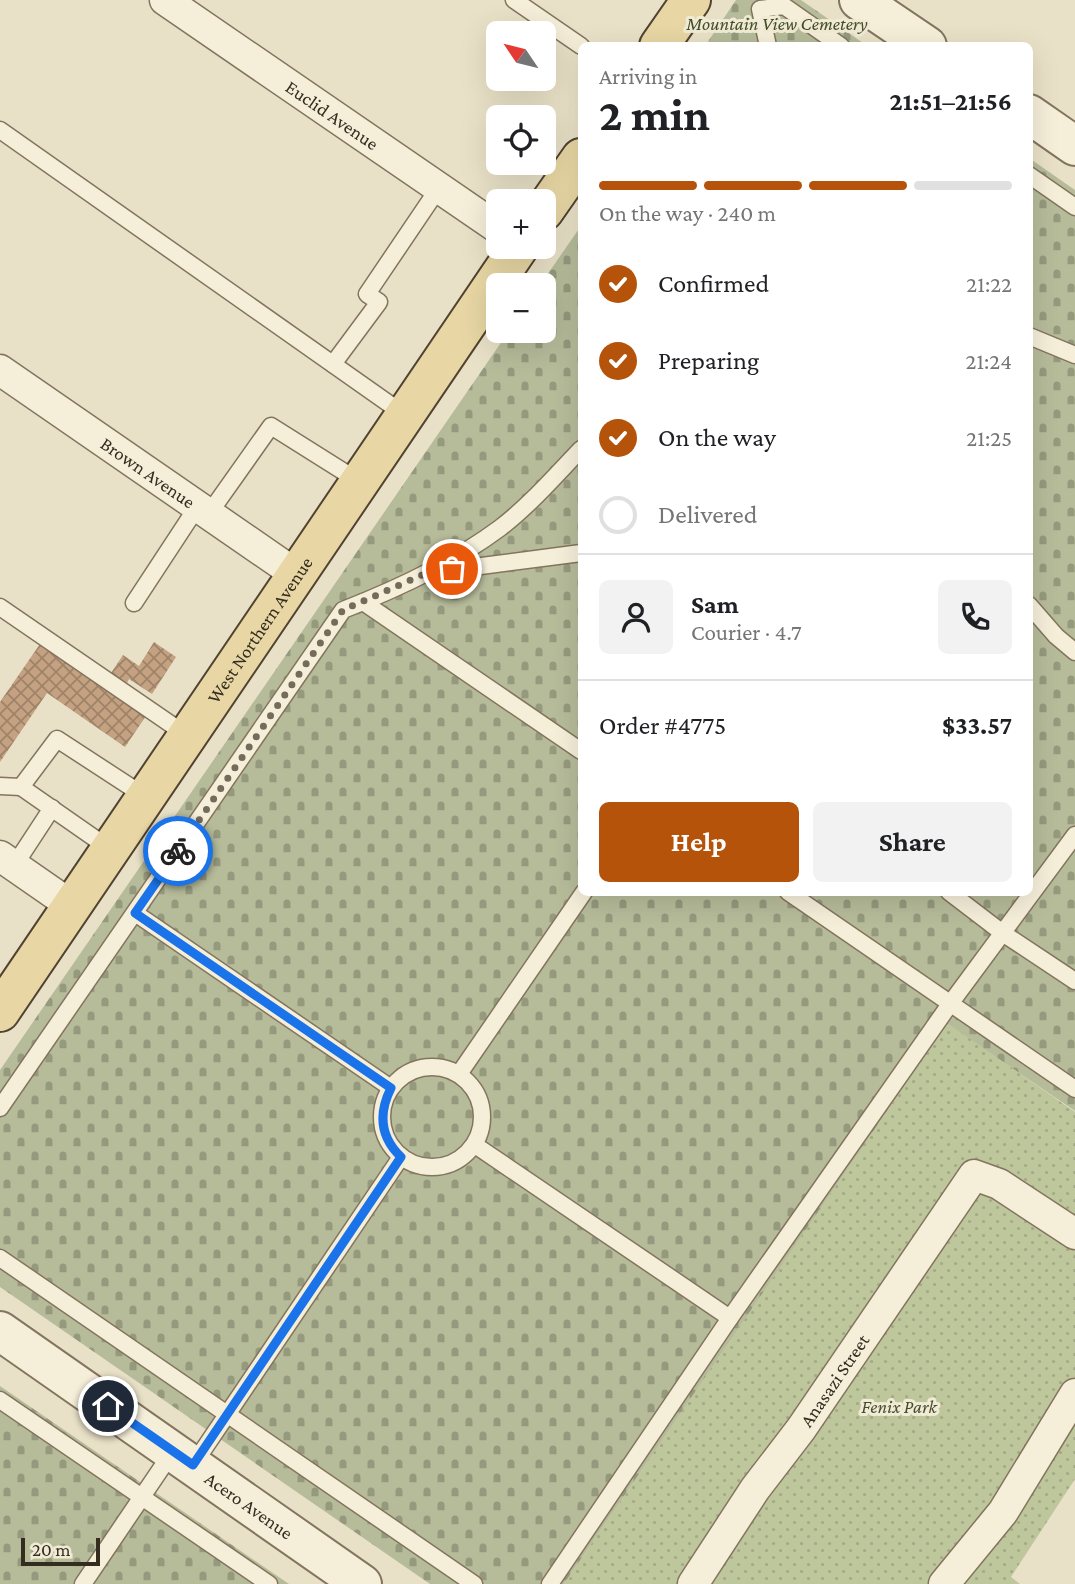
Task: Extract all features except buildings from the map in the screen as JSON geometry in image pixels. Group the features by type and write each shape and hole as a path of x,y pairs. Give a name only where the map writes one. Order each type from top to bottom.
{"main road":[{"path":"662,42 691,0"},
{"path":"556,194 578,162"},
{"name":"West Northern Avenue","path":"5,992 72,906 511,259"}],"street":[{"name":"Euclid Avenue","path":"165,0 486,220"},
{"path":"859,0 921,42"},
{"path":"1033,117 1075,146"},
{"name":"Brown Avenue","path":"0,370 297,575"},
{"path":"7,861 72,906"},
{"name":"Anasazi Street","path":"693,1584 755,1489 801,1429 974,1175 999,1184 1075,1234"},
{"name":"Acero Avenue","path":"0,1331 362,1584"},
{"path":"944,1584 1003,1512 1075,1394"}],"lane":[{"path":"514,0 578,44"},
{"path":"767,42 760,9 784,6 835,42"},
{"path":"0,130 405,415"},
{"path":"1033,178 1075,207"},
{"path":"333,364 379,302 367,294 438,189"},
{"path":"1033,338 1075,355"},
{"path":"134,603 271,426 360,482"},
{"path":"0,1108 343,610 429,572 500,528 578,452"},
{"path":"429,572 578,554"},
{"path":"363,602 578,749"},
{"path":"0,607 188,736"},
{"path":"1033,610 1056,636 1075,652"},
{"path":"1033,628 1056,636"},
{"path":"21,787 57,739 146,797"},
{"path":"0,786 21,787 110,849"},
{"path":"7,861 52,808"},
{"path":"1033,893 1075,835"},
{"path":"459,1074 581,896"},
{"path":"794,896 1075,1089"},
{"path":"954,896 1075,981"},
{"path":"550,1584 730,1318 950,1004 1031,896"},
{"path":"135,913 391,1088"},
{"path":"439,1067 459,1074 473,1087 481,1104 482,1123 475,1145 453,1163 435,1168 416,1166 401,1157 386,1138 382,1123 384,1102 391,1088 403,1076 421,1068 439,1067"},
{"path":"475,1145 730,1318"},
{"path":"83,1584 142,1497 227,1415 401,1157"},
{"path":"0,1258 474,1584"},
{"path":"0,1400 269,1584"}],"green space":[{"name":"Mountain View Cemetery","path":"736,0 801,0 862,42 708,42"},
{"path":"1033,161 1075,190 1075,1111 947,1024 564,1584 430,1584 0,1287 0,1070 501,343 556,343 556,273 548,273 578,230 578,896 1033,896"},
{"name":"Fenix Park","path":"947,1023 1075,1112 1075,1479 1011,1577 1020,1584 564,1584"},
{"path":"0,1386 289,1584 0,1584"}],"way so far":[{"path":"178,851 343,610 429,572 452,569"}],"route":[{"path":"108,1406 193,1465 401,1157 392,1149 382,1123 384,1102 391,1088 135,913 178,851"}]}
